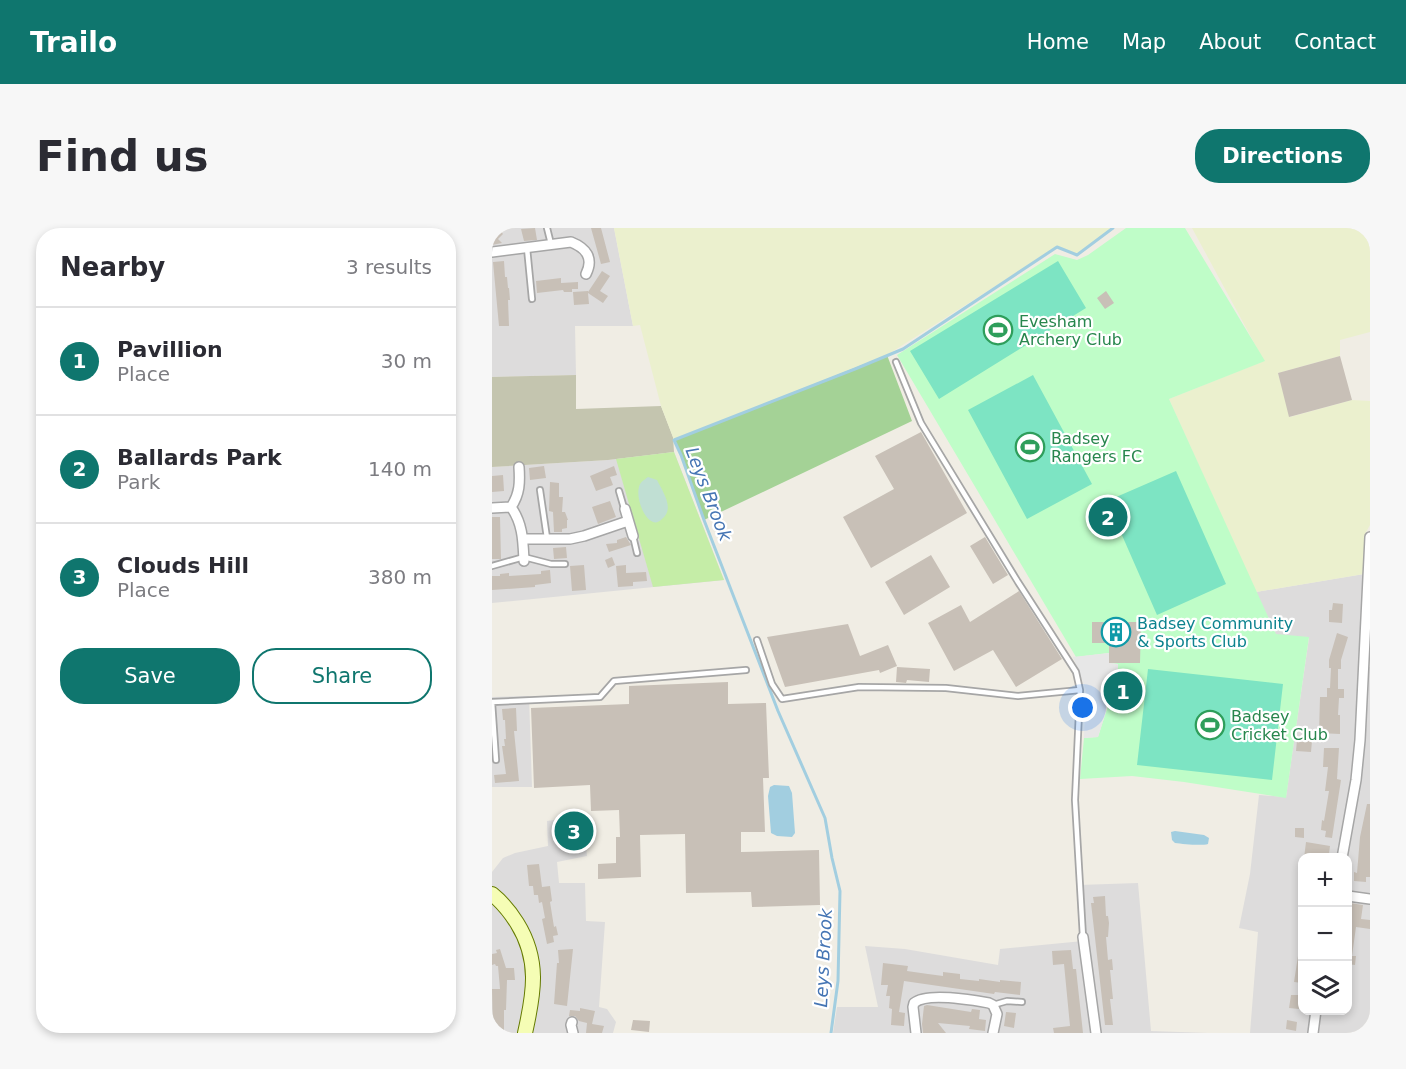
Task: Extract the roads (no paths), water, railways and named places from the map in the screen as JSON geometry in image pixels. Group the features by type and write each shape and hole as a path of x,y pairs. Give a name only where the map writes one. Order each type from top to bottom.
{"main road":[{"path":"492,894 513,917 522,931 531,954 532,996 525,1033"}],"street":[{"path":"492,252 571,242 586,251 589,268 586,274"},
{"path":"511,507 520,488 519,467"},
{"path":"492,508 511,507"},
{"path":"511,507 520,521 524,559"},
{"path":"625,509 633,536"},
{"path":"523,539 570,539 628,521"},
{"path":"1343,853 1356,780 1367,670 1370,537"},
{"path":"1352,897 1370,899"},
{"path":"1083,937 1096,1033"},
{"path":"916,1033 914,1002 922,998 949,997 993,1005 997,1014 993,1033"},
{"path":"1312,1033 1315,1015"},
{"path":"572,1022 573,1033"}],"lane":[{"path":"547,228 550,244"},
{"path":"527,247 532,299"},
{"path":"896,362 921,423 1076,672 1080,690 1075,800 1083,937"},
{"path":"540,490 547,539"},
{"path":"619,491 625,509"},
{"path":"633,536 637,553"},
{"path":"492,566 524,559 566,564"},
{"path":"757,640 772,684 782,699 859,687 946,688 1017,696 1080,690"},
{"path":"495,760 492,702 600,697 614,681 746,670"},
{"path":"993,1005 1007,1001 1022,1002"}],"water":[{"path":"789,786 792,793 795,833 792,837 777,836 771,833 768,796 770,787"},
{"path":"1171,832 1204,835 1209,838 1208,844 1175,843"}],"waterway":[{"name":"Leys Brook","path":"831,1033 838,981 840,891 825,818 778,711 674,440 903,349 1057,247 1077,255 1113,228"}],"place":[{"name":"Evesham Archery Club","path":"998,330"},
{"name":"Badsey Rangers FC","path":"1030,447"},
{"name":"Ballards Park","path":"1108,517"},
{"name":"Badsey Community & Sports Club","path":"1116,632"},
{"name":"Pavillion","path":"1123,691"},
{"name":"Badsey Cricket Club","path":"1210,725"},
{"name":"Clouds Hill","path":"574,831"}]}
